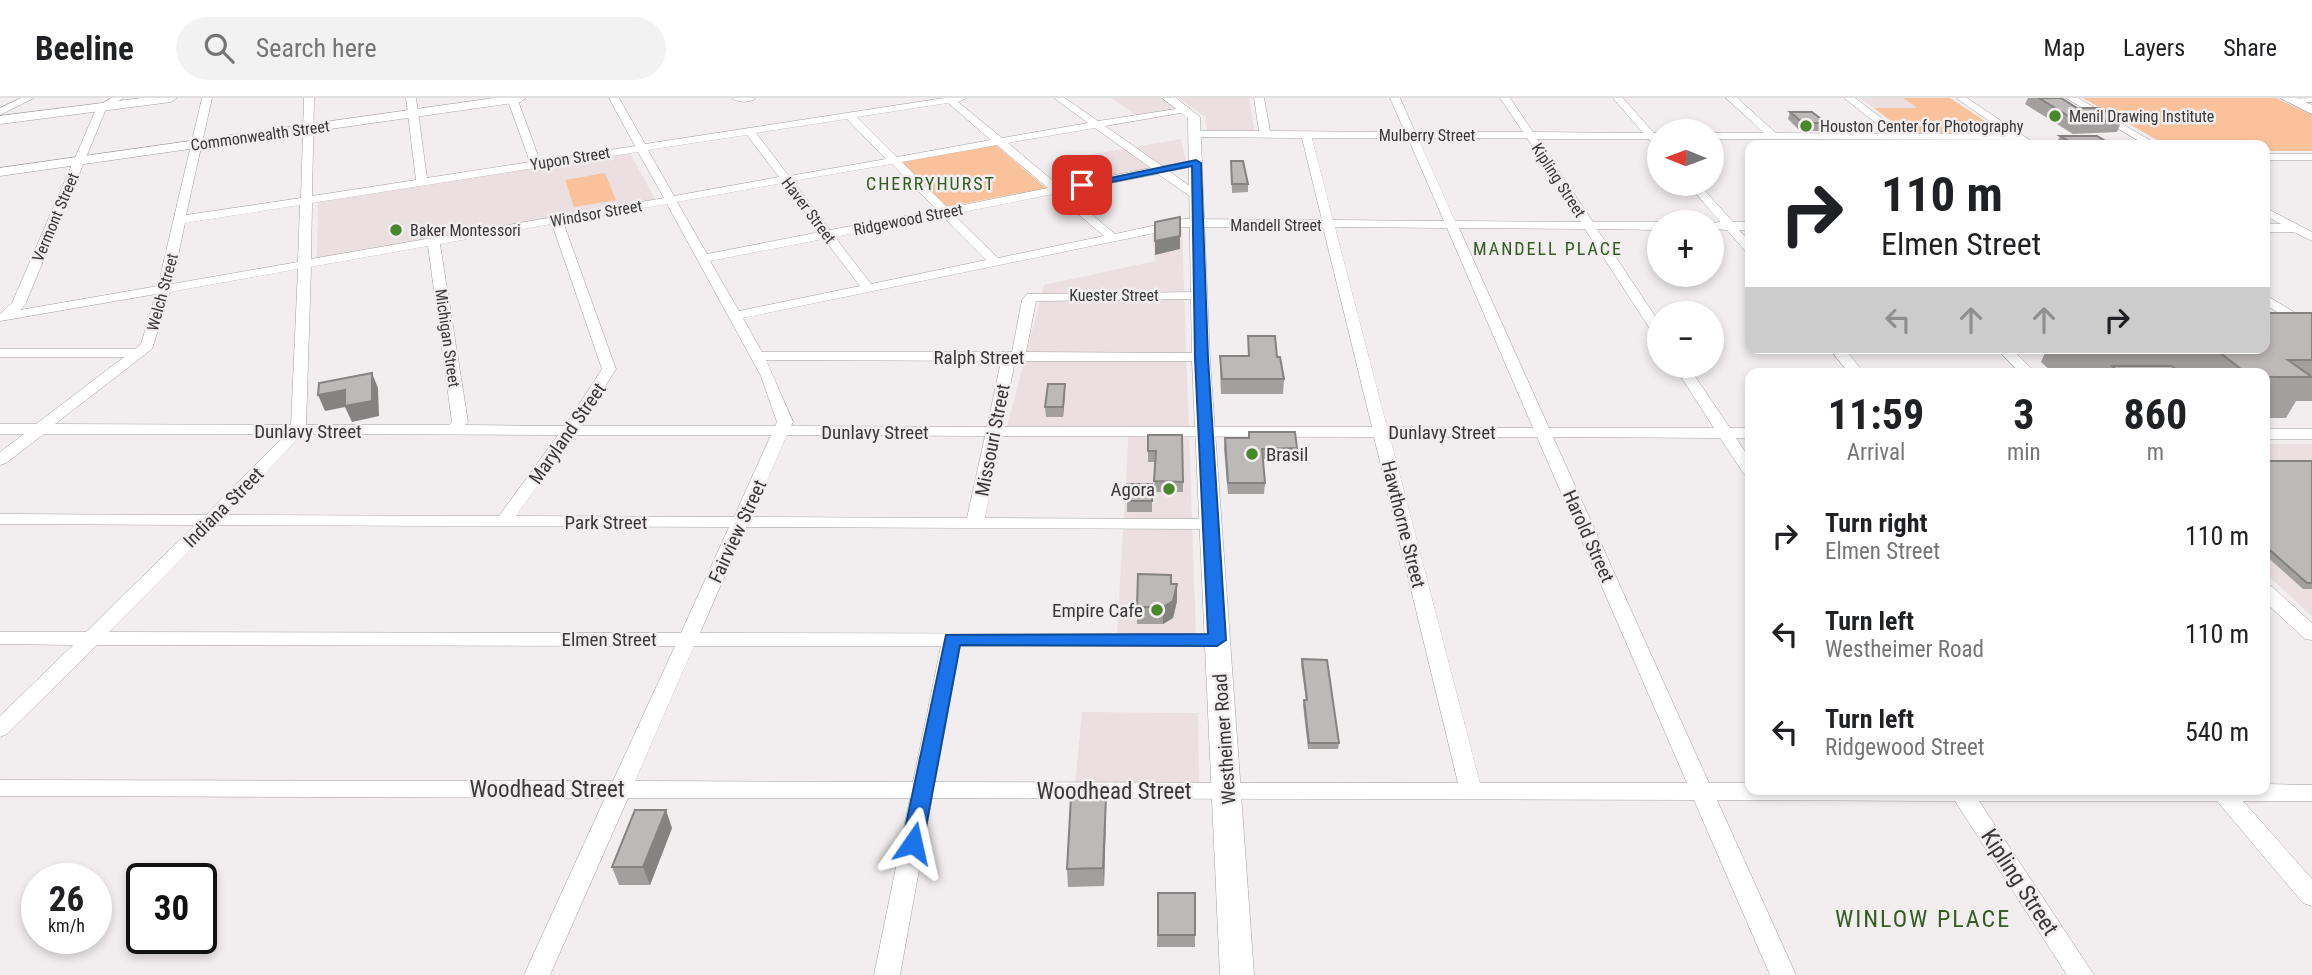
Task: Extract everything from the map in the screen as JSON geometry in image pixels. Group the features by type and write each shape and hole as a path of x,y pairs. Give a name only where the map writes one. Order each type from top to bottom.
{"main road":[{"path":"0,120 171,98"},
{"name":"Commonwealth Street","path":"0,172 515,98"},
{"path":"2299,100 2312,110"},
{"name":"Westheimer Road","path":"1177,104 1194,117 1201,358 1237,975"}],"street":[{"path":"0,112 29,98"},
{"path":"102,107 118,98"},
{"name":"Welch Street","path":"0,460 140,353 149,340 164,289 207,98"},
{"path":"297,431 300,418 309,98"},
{"path":"411,98 422,181"},
{"path":"515,98 536,163"},
{"path":"614,98 768,376 785,416 782,432"},
{"path":"737,98 751,98"},
{"path":"1059,98 1198,197"},
{"path":"1259,98 1265,134"},
{"name":"Harold Street","path":"1395,98 1783,975"},
{"name":"Kipling Street","path":"1506,98 1647,314"},
{"path":"1618,98 1647,128"},
{"path":"1731,98 1776,140"},
{"path":"1849,98 1904,140"},
{"path":"1961,98 2024,140"},
{"path":"2071,98 2144,140"},
{"path":"956,99 1000,142 1111,236"},
{"name":"Yupon Street","path":"180,220 850,116 910,102 956,99"},
{"name":"Windsor Street","path":"2,319 1097,125 1177,104"},
{"name":"Vermont Street","path":"2,319 18,305 102,107"},
{"path":"850,116 994,261"},
{"name":"Haver Street","path":"750,132 868,288"},
{"name":"Mulberry Street","path":"1195,134 1647,136"},
{"name":"Hawthorne Street","path":"1306,135 1471,792"},
{"path":"1724,136 2020,137"},
{"path":"2270,157 2312,157"},
{"path":"2299,157 2312,164"},
{"name":"Ridgewood Street","path":"701,258 1196,163"},
{"path":"1704,196 1745,243"},
{"path":"2270,213 2312,237"},
{"name":"Maryland Street","path":"504,521 609,369 556,220"},
{"name":"Mandell Street","path":"734,316 1184,223 1647,226"},
{"path":"1724,226 1745,226"},
{"path":"2270,228 2312,228"},
{"name":"Michigan Street","path":"434,243 460,422 453,431"},
{"name":"Kuester Street","path":"1029,300 1040,295 1200,296"},
{"name":"Missouri Street","path":"975,523 994,432 1029,300"},
{"path":"2270,302 2312,330"},
{"path":"0,353 140,353"},
{"path":"1841,354 1853,368"},
{"path":"2009,354 2024,368"},
{"name":"Ralph Street","path":"756,356 1201,358"},
{"path":"1689,378 1745,463"},
{"name":"Dunlavy Street","path":"0,429 1745,433"},
{"name":"Indiana Street","path":"0,729 297,431"},
{"name":"Fairview Street","path":"537,975 782,432"},
{"path":"2270,434 2312,434"},
{"name":"Park Street","path":"0,519 1212,524"},
{"path":"2270,596 2312,634"},
{"name":"Elmen Street","path":"0,638 1217,640"},
{"path":"887,975 952,639"},
{"name":"Woodhead Street","path":"0,788 1745,793"},
{"name":"Woodhead Street","path":"2270,792 2312,793"},
{"name":"Kipling Street","path":"1963,795 2081,975"},
{"path":"2224,795 2312,895"}],"shaded area":[{"path":"1111,98 1160,98 1179,109 1138,116"},
{"path":"1178,98 1249,98 1255,133 1207,133 1205,117"},
{"path":"1860,98 1903,98 1918,108 1874,108"},
{"path":"1903,98 1950,98 2003,133 1906,133 1874,108 1917,108"},
{"path":"2083,98 2276,98 2312,115 2312,151 2270,151 2270,140 2157,140"},
{"path":"1181,139 1186,163 1107,177 1081,156"},
{"path":"996,145 1046,188 946,207 902,162"},
{"name":"Baker Montessori","path":"630,153 655,199 317,258 318,202"},
{"path":"605,173 616,200 574,207 565,180"},
{"path":"1182,228 1196,636 1117,635 1129,426 1007,427 1044,285 1155,261 1152,235"},
{"path":"2270,444 2312,444 2312,616 2270,578"},
{"path":"1082,712 1198,713 1199,788 1075,784"}],"building":[{"path":"2039,98 2061,98 2077,108 2100,108 2122,120 2078,122"},
{"path":"1790,112 1812,112 1826,123 1803,123"},
{"path":"2060,136 2097,136 2104,140 2067,140"},
{"path":"1231,161 1243,161 1248,184 1232,184"},
{"path":"1180,217 1180,236 1155,241 1155,222"},
{"path":"2270,313 2312,313 2312,360 2288,360 2312,377 2270,377 2270,368 2240,368 2222,354 2270,354"},
{"path":"1248,336 1275,336 1277,357 1280,357 1284,379 1222,379 1220,356 1249,356"},
{"path":"2112,366 2174,368 2114,368"},
{"path":"372,373 372,401 345,406 345,390 318,395 319,383"},
{"path":"1048,384 1065,384 1063,407 1045,407"},
{"path":"1249,432 1295,432 1297,448 1262,449 1265,483 1228,483 1225,438 1249,438"},
{"path":"1148,435 1182,435 1183,482 1154,481 1156,451 1148,451"},
{"path":"2270,461 2312,461 2312,583 2307,583 2270,550"},
{"path":"1127,484 1152,484 1152,501 1127,501"},
{"path":"1138,574 1171,575 1171,584 1177,584 1173,601 1163,607 1137,607"},
{"path":"1302,659 1327,660 1339,743 1309,743"},
{"path":"1071,797 1106,797 1103,868 1067,869"},
{"path":"635,810 666,810 643,867 612,867"},
{"path":"1158,893 1195,893 1195,935 1158,935"}],"place":[{"name":"Menil Drawing Institute","path":"2055,116"},
{"name":"Houston Center for Photography","path":"1806,126"},
{"name":"Baker Montessori","path":"396,230"},
{"name":"Brasil","path":"1252,454"},
{"name":"Agora","path":"1169,489"},
{"name":"Empire Cafe","path":"1157,610"}],"district":[{"name":"CHERRYHURST","path":"931,184"},
{"name":"MANDELL PLACE","path":"1548,249"},
{"name":"WINLOW PLACE","path":"1923,919"}],"route":[{"path":"913,843 952,639 1217,640 1201,358 1196,163 1082,185"}]}
